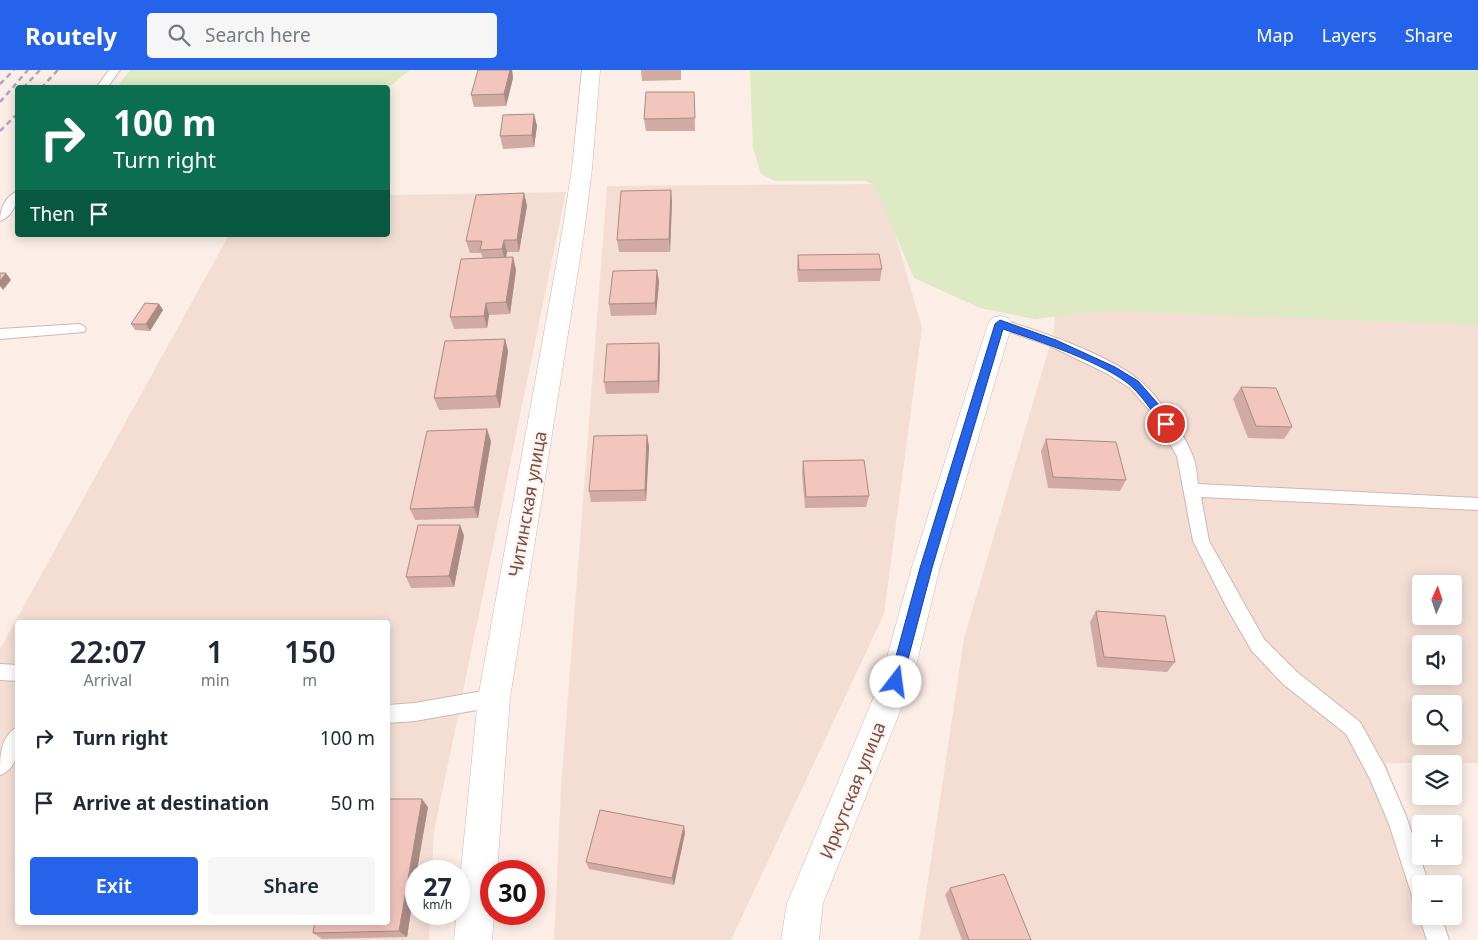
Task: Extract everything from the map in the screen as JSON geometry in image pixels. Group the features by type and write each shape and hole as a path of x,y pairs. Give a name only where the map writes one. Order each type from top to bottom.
{"street":[{"name":"Читинская улица","path":"473,940 494,698 574,224 582,168 591,70"},
{"name":"Иркутская улица","path":"800,940 806,904 896,682 926,568 1000,324"}],"lane":[{"path":"103,85 115,70"},
{"path":"0,217 15,199"},
{"path":"1000,324 1053,342 1111,369 1135,384 1157,409 1185,455 1201,541 1233,603 1258,645 1290,678 1353,728 1377,772 1399,823 1416,875"},
{"path":"0,334 79,329"},
{"path":"1193,490 1478,504"},
{"path":"0,672 15,674"},
{"path":"390,714 415,712 494,698"},
{"path":"0,766 15,741"},
{"path":"1433,925 1438,940"}],"shaded area":[{"path":"881,184 922,328 884,614 731,940 554,940 561,787 607,186"},
{"path":"566,192 434,832 433,860 405,860 405,925 430,925 429,940 0,940 0,649 15,622 15,925 390,925 390,620 16,620 228,237 390,237 390,195"},
{"path":"1058,294 1478,309 1478,763 1462,763 1462,755 1412,755 1412,763 1386,763 1412,846 1412,865 1418,865 1421,875 1412,875 1412,925 1429,925 1442,940 919,940 964,638 1053,334"}],"green space":[{"path":"130,70 410,70 390,86 119,85"},
{"path":"750,70 1478,70 1478,325 1107,311 1035,319 980,308 914,278 874,185 866,181 775,181 761,174 753,148"}],"building":[{"path":"478,70 510,70 504,94 471,95"},
{"path":"646,92 694,92 695,118 644,119"},
{"path":"534,114 532,135 500,136 503,115"},
{"path":"671,190 669,239 617,240 621,191"},
{"path":"524,193 517,240 504,240 502,249 480,250 482,241 466,241 476,195"},
{"path":"879,254 882,269 799,270 798,255"},
{"path":"513,257 506,302 486,303 484,316 450,317 461,259"},
{"path":"657,270 655,303 609,304 613,271"},
{"path":"0,273 6,273 0,281"},
{"path":"145,303 159,304 146,324 131,324"},
{"path":"505,339 496,396 434,398 445,341"},
{"path":"659,343 658,381 604,382 607,344"},
{"path":"1241,387 1276,388 1292,427 1256,426"},
{"path":"487,429 474,507 410,509 427,431"},
{"path":"647,435 645,490 589,491 594,436"},
{"path":"1046,439 1116,442 1126,480 1053,477"},
{"path":"864,460 869,496 806,497 803,461"},
{"path":"418,525 460,525 449,576 406,577"},
{"path":"1096,611 1165,616 1175,662 1104,657"},
{"path":"390,799 422,799 411,860 405,860 405,897 399,931 313,933 314,925 390,925"},
{"path":"600,810 684,826 672,878 586,862"},
{"path":"1004,874 1031,940 969,940 950,888"}],"railway":[{"path":"0,84 14,70"},
{"path":"0,102 28,70"},
{"path":"26,85 40,70"},
{"path":"44,85 58,70"},
{"path":"0,131 15,116"}],"route":[{"path":"896,682 926,568 1000,324 1053,342 1111,369 1135,384 1157,409 1166,424"}]}
